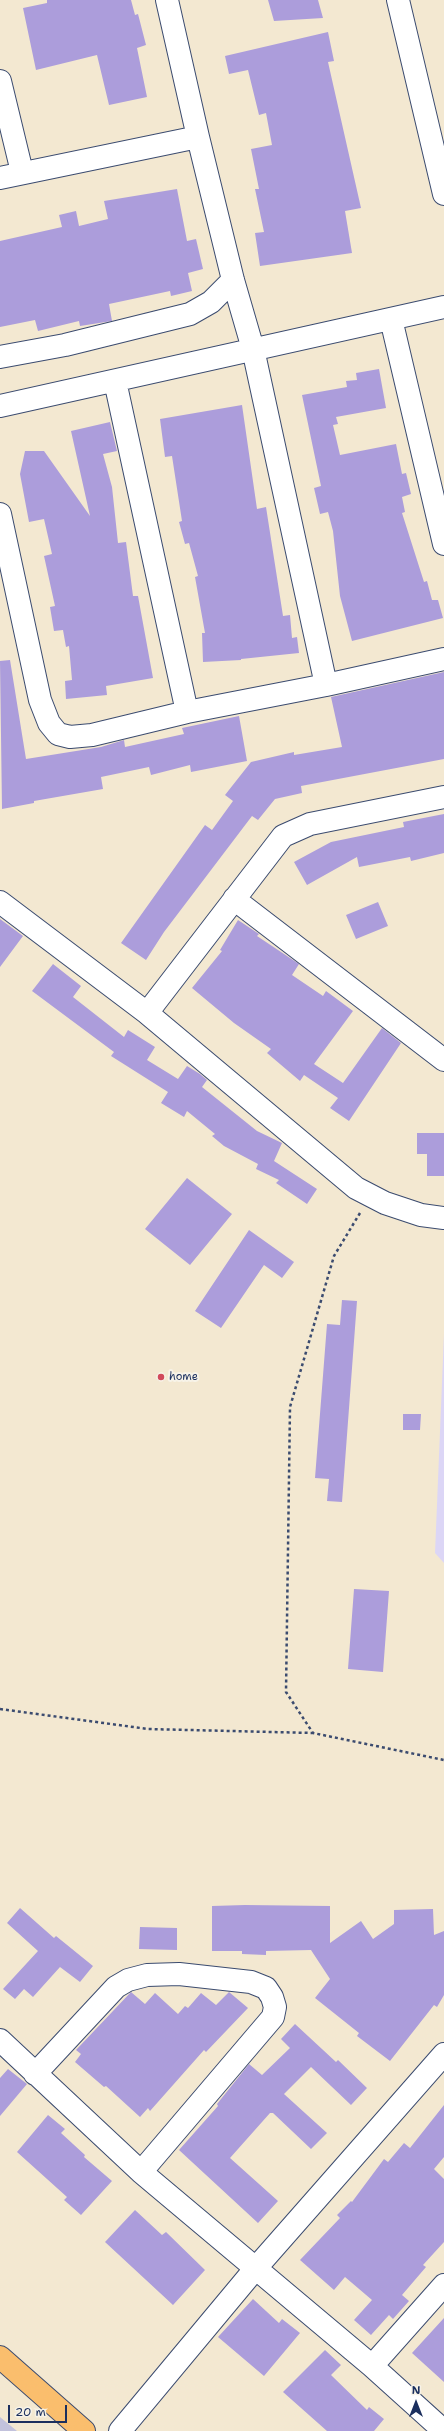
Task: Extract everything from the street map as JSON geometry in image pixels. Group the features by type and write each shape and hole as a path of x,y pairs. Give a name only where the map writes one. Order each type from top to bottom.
{"main road":[{"path":"0,2358 84,2431"}],"street":[{"path":"167,0 198,137 233,280 253,349 326,685"},
{"path":"398,0 444,194"},
{"path":"0,81 22,172"},
{"path":"0,178 22,172 198,137"},
{"path":"0,357 65,345 190,314 211,302 233,280"},
{"path":"0,406 444,307"},
{"path":"391,320 444,544"},
{"path":"115,381 187,712"},
{"path":"0,514 40,700 48,723 58,734 70,736 92,735 187,712 326,685 444,659"},
{"path":"147,1013 273,846 283,836 293,830 310,824 444,797"},
{"path":"234,899 444,1060"},
{"path":"0,902 147,1013 356,1188 371,1196 420,1215 444,1218"},
{"path":"35,2074 116,1987 128,1980 147,1974 179,1974 251,1982 266,1988 272,1996 275,2007 273,2016 140,2172"},
{"path":"0,2040 140,2172 372,2366 444,2431"},
{"path":"120,2431 255,2268 444,2054"},
{"path":"372,2366 444,2285"}],"path":[{"path":"313,1733 286,1692 290,1407 334,1256 371,1196"},
{"path":"0,1709 148,1729 313,1733 444,1760"}],"shaded area":[{"path":"444,1334 444,1563 435,1553"},
{"path":"0,2417 17,2431 0,2431"}],"building":[{"path":"47,0 131,0 135,15 138,14 146,45 137,48 147,97 109,105 97,55 36,70 23,8 47,3"},
{"path":"268,0 318,0 323,18 274,21"},
{"path":"328,32 334,61 328,62 361,208 345,211 352,253 260,266 255,233 264,232 255,189 259,189 251,149 272,145 266,113 259,115 248,70 229,74 225,56"},
{"path":"177,189 187,241 196,239 203,269 188,273 192,291 171,296 170,291 109,304 112,321 80,326 79,321 38,331 35,320 0,327 0,241 62,227 59,215 76,211 79,226 108,219 104,201"},
{"path":"379,369 386,408 336,417 338,424 333,425 340,455 396,444 402,474 406,473 411,494 402,497 405,512 402,513 424,582 427,581 432,600 438,600 443,618 352,641 340,596 333,531 328,512 320,514 314,488 321,486 302,395 347,387 346,381 357,380 356,373"},
{"path":"242,405 257,509 266,507 283,616 290,615 292,638 297,637 299,653 241,660 203,662 202,633 205,633 195,577 198,576 189,543 185,544 179,522 182,521 172,456 165,457 160,419"},
{"path":"110,422 117,451 103,454 112,487 118,543 126,542 133,596 138,596 153,678 106,686 107,695 66,699 65,681 72,680 69,646 66,647 63,630 54,631 50,607 55,606 44,556 52,554 44,519 29,522 20,474 25,451 44,451 90,516 71,431"},
{"path":"10,660 26,759 101,747 124,740 125,747 184,734 182,728 239,716 247,761 191,772 190,765 151,775 149,767 101,777 103,789 34,801 34,803 2,809 0,661"},
{"path":"444,672 444,759 301,786 302,793 275,799 258,820 252,816 164,932 146,960 121,943 205,825 212,830 233,801 225,795 251,762 294,752 294,755 342,747 331,697"},
{"path":"444,814 444,853 411,861 410,857 359,867 357,857 307,885 294,862 331,842 404,827 403,822"},
{"path":"378,902 388,926 356,939 346,915"},
{"path":"0,919 23,936 0,967"},
{"path":"238,920 259,934 257,936 299,964 292,975 323,996 326,991 353,1011 314,1064 343,1083 382,1028 401,1043 349,1121 330,1108 338,1098 304,1075 300,1081 267,1053 271,1049 234,1023 192,988 222,951 220,950"},
{"path":"53,964 81,986 73,997 124,1037 128,1030 155,1047 147,1060 178,1079 187,1066 207,1080 202,1087 257,1131 282,1143 274,1161 317,1189 307,1204 276,1183 279,1180 256,1169 258,1164 224,1146 212,1136 215,1134 187,1111 184,1117 161,1103 168,1092 111,1056 114,1052 32,991"},
{"path":"417,1133 444,1133 444,1176 427,1176 427,1154 417,1154"},
{"path":"187,1178 232,1214 190,1265 145,1229"},
{"path":"249,1230 294,1262 282,1278 264,1265 221,1328 195,1311"},
{"path":"342,1300 357,1301 342,1502 327,1501 329,1479 315,1478 327,1324 340,1325"},
{"path":"403,1414 421,1414 420,1430 403,1430"},
{"path":"354,1589 389,1591 383,1672 348,1669"},
{"path":"212,1906 330,1906 330,1943 361,1921 373,1939 394,1924 394,1910 433,1909 434,1935 444,1931 444,1995 437,2007 434,2005 390,2061 357,2036 359,2033 315,1998 330,1979 311,1950 266,1951 266,1955 242,1954 242,1951 212,1951"},
{"path":"20,1908 54,1938 56,1936 93,1966 80,1982 60,1967 33,1997 24,1989 15,1999 3,1989 38,1951 7,1923"},
{"path":"140,1927 177,1928 177,1950 139,1949"},
{"path":"131,1992 145,2004 155,1993 178,2014 185,2006 188,2008 201,1993 216,2005 229,1992 248,2008 206,2052 204,2050 150,2111 148,2108 140,2117 106,2086 104,2087 75,2062 81,2054 76,2050"},
{"path":"295,2024 336,2062 338,2060 367,2088 351,2105 311,2067 284,2094 327,2133 311,2149 273,2113 270,2113 230,2158 278,2201 258,2223 179,2150 218,2106 217,2104 249,2064 262,2075 290,2048 281,2039"},
{"path":"8,2069 27,2084 0,2116 0,2078"},
{"path":"444,2105 444,2157 434,2169 444,2179 444,2242 423,2265 426,2267 402,2295 409,2301 393,2319 389,2315 371,2335 354,2320 372,2300 345,2277 334,2290 300,2260 340,2218 337,2215 351,2201 352,2202 384,2159 388,2162 404,2143 410,2148"},
{"path":"48,2115 65,2129 61,2133 85,2155 84,2157 112,2181 81,2215 64,2200 67,2197 17,2152"},
{"path":"135,2210 162,2235 166,2232 205,2270 173,2305 105,2242"},
{"path":"253,2299 279,2323 282,2319 300,2333 264,2376 218,2337"},
{"path":"444,2318 444,2382 412,2353"},
{"path":"325,2350 341,2365 331,2375 367,2410 369,2407 384,2419 374,2431 327,2431 283,2392"}],"place":[{"name":"home","path":"161,1377"}]}
